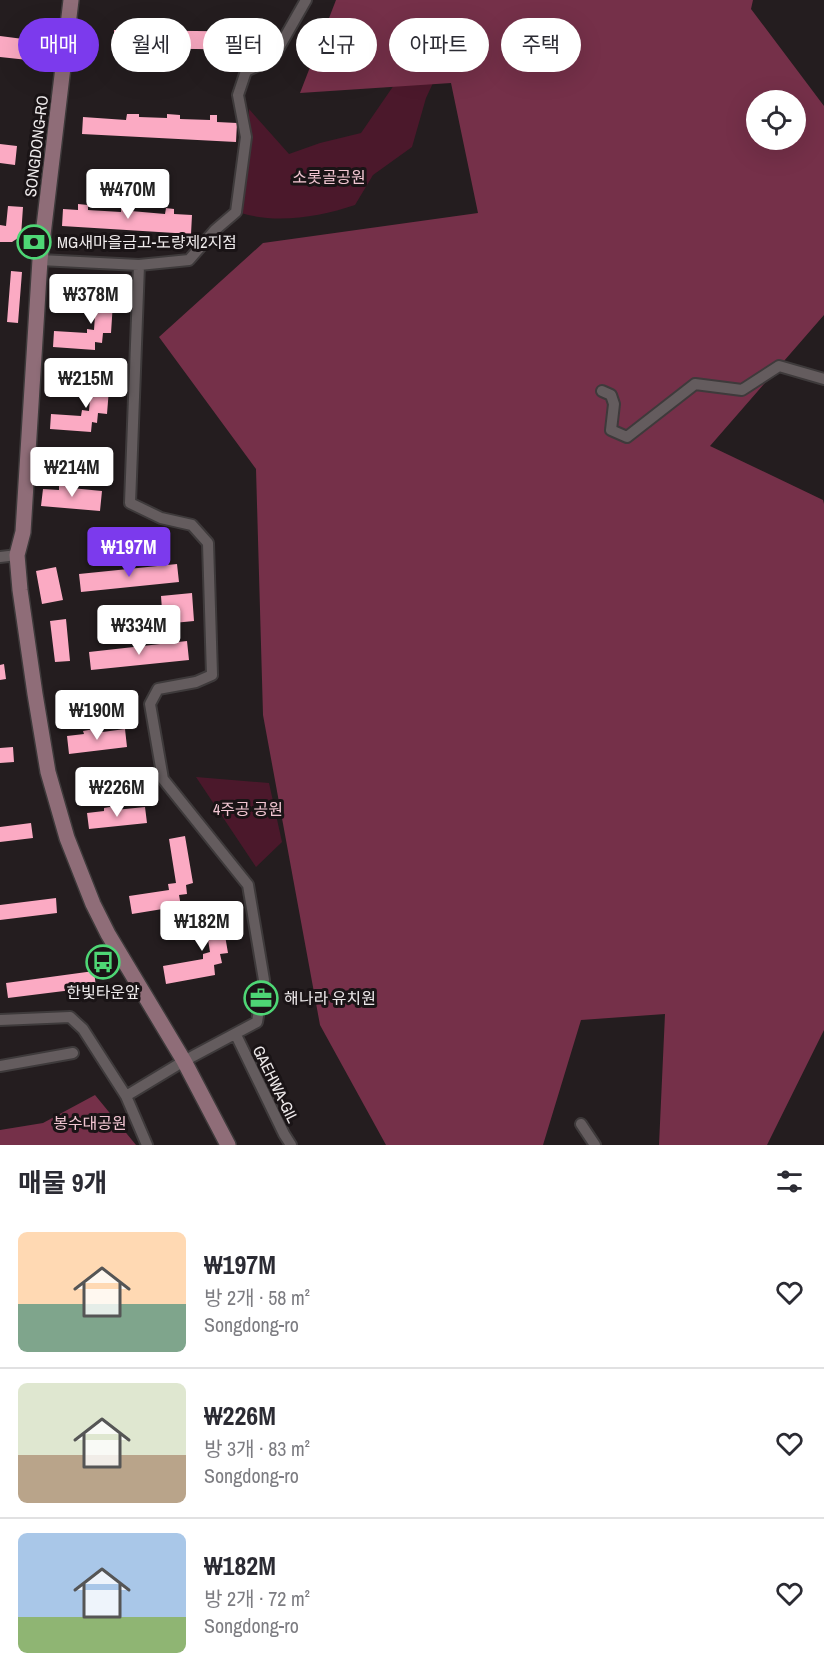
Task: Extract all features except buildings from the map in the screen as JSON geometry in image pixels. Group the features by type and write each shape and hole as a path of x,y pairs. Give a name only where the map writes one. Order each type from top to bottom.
{"street":[{"name":"SONGDONG-RO","path":"71,0 40,260 23,532 17,555 27,636 46,761 67,838 93,904 108,934 184,1061 228,1145"},
{"path":"40,260 139,265 189,260 215,230 236,212 246,137 238,95 246,71 273,58 306,0"},
{"path":"126,1096 184,1061 257,1022 264,980 248,885 163,779 150,704 158,689 196,682 212,675 208,543 192,525 161,518 130,503 139,265"},
{"path":"602,391 611,395 614,404 611,430 627,437 695,384 742,390 779,366 824,379"},
{"path":"0,556 17,555"},
{"path":"0,1020 70,1017 83,1029 126,1096 147,1145"},
{"name":"GAEHWA-GIL","path":"236,1035 291,1145"},
{"path":"0,1066 73,1053"},
{"path":"581,1124 595,1145"}],"green space":[{"path":"336,0 753,0 751,9 824,106 824,315 710,446 823,500 824,504 824,1030 767,1145 659,1145 665,1014 581,1020 543,1145 386,1145 320,1025 263,715 256,469 159,337 263,243 478,213 451,83 300,93 308,72 377,72 377,18 329,18"},
{"name":"소롯골공원","path":"403,72 438,72 426,98 412,147 373,175 355,205 298,218 269,218 241,213 249,148 249,109 289,154 320,143 361,133"},
{"name":"4주공 공원","path":"196,777 269,783 282,842 256,867"},
{"name":"봉수대공원","path":"95,1095 136,1145 0,1145 0,1130 43,1123"}],"place":[{"name":"MG새마을금고-도량제2지점","path":"34,242"},
{"name":"한빛타운앞","path":"103,962"},
{"name":"해나라 유치원","path":"261,998"}]}
